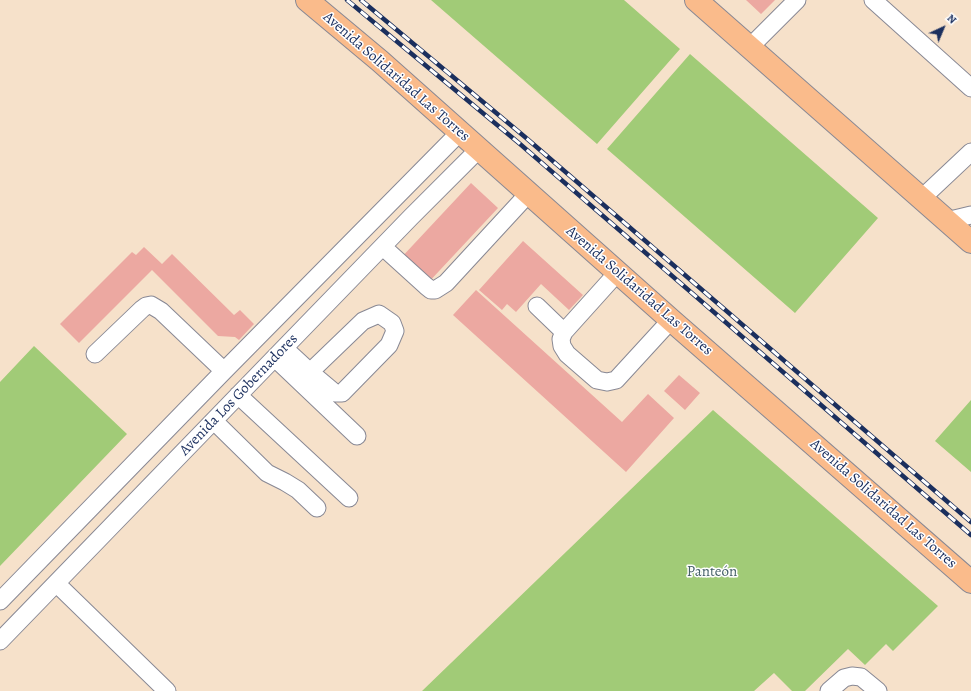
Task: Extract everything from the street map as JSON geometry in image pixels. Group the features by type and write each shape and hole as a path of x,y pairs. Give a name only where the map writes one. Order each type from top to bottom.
{"main road":[{"name":"Avenida Solidaridad Las Torres","path":"307,0 380,61 671,320 971,582"},
{"path":"703,2 750,47 971,242"}],"street":[{"path":"750,47 797,0"},
{"path":"873,0 971,88"},
{"name":"Avenida Los Gobernadores","path":"0,601 460,132"},
{"name":"Avenida Los Gobernadores","path":"0,641 57,584 411,217 479,149"},
{"path":"921,199 971,152"},
{"path":"383,247 426,286 431,290 435,290 446,283 529,193"},
{"path":"393,200 411,217"},
{"path":"946,221 971,215"},
{"path":"618,272 564,332 561,339 562,346 567,354 597,380 607,382 616,380 671,320"},
{"path":"95,354 142,309 146,306 151,306 161,311 224,371"},
{"path":"537,306 564,332"},
{"path":"280,353 310,372 335,393 342,393 390,345 395,331 392,322 379,314 363,321 310,372"},
{"path":"280,353 357,436"},
{"path":"238,395 350,498"},
{"path":"214,421 267,473 298,490 317,508"},
{"path":"57,584 167,691"},
{"path":"829,691 844,678 852,676 861,677 878,691"}],"green space":[{"path":"431,0 624,0 680,49 597,144"},
{"path":"690,54 878,218 795,313 607,149"},
{"path":"34,346 127,434 0,566 0,382"},
{"path":"971,400 971,472 935,441"},
{"name":"Panteón","path":"713,410 938,606 893,651 886,644 865,665 848,649 805,691 792,691 774,673 754,691 422,691"}],"building":[{"path":"746,0 775,0 761,14"},
{"path":"471,183 498,208 426,285 399,260"},
{"path":"523,241 583,295 569,310 541,284 516,312 507,304 502,310 479,290"},
{"path":"144,247 162,264 172,254 234,315 240,310 254,324 239,340 235,337 218,336 152,270 79,343 60,324 132,252 136,255"},
{"path":"476,290 622,422 648,394 674,418 626,472 453,315"},
{"path":"679,375 700,393 685,410 664,391"}],"railway":[{"path":"347,0 520,144 971,535"},
{"path":"361,0 525,137 971,522"}]}
